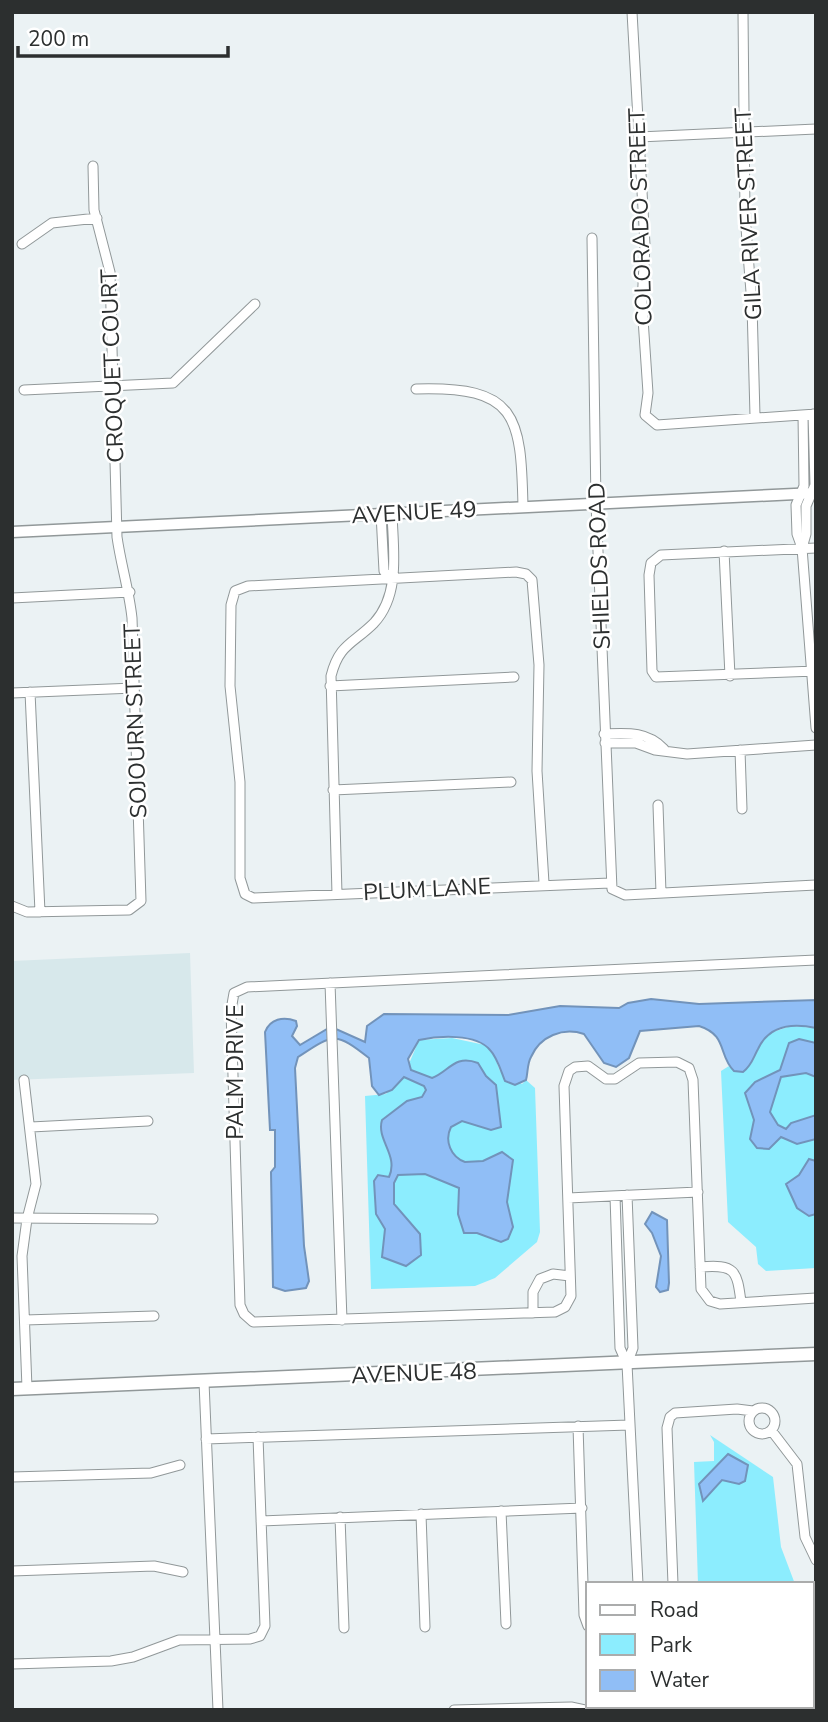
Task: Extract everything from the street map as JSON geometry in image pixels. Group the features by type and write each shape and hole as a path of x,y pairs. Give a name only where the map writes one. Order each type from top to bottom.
{"main road":[{"name":"AVENUE 48","path":"12,1389 816,1354"}],"street":[{"name":"COLORADO STREET","path":"632,12 645,245 642,304 648,393 645,415 657,425 755,416"},
{"name":"GILA RIVER STREET","path":"743,12 746,239 752,304 755,416"},
{"path":"639,137 816,129"},
{"name":"CROQUET COURT","path":"93,166 97,218 110,272 117,527"},
{"path":"22,244 52,223 97,218"},
{"name":"SHIELDS ROAD","path":"592,238 596,503 610,883 615,893 661,892"},
{"path":"24,390 173,383 255,304"},
{"path":"416,389 457,388 484,394 504,408 514,424 521,446 523,507"},
{"path":"755,416 810,414 804,485 808,494 796,505 797,534 802,548 816,728"},
{"name":"AVENUE 49","path":"12,532 808,494"},
{"path":"337,894 330,686 333,668 342,648 375,621 384,609 391,581 384,571 386,514"},
{"name":"SOJOURN STREET","path":"40,912 129,909 141,901 130,592 121,563 117,527"},
{"path":"813,671 656,677 652,671 649,575 653,559 661,555 816,548"},
{"path":"724,551 730,676"},
{"path":"391,581 516,572 526,574 533,580 539,665 537,771 544,883"},
{"path":"804,578 816,587"},
{"name":"PLUM LANE","path":"391,581 248,586 235,591 231,597 230,686 240,782 240,878 245,894 253,898 544,883 610,883"},
{"path":"12,598 130,592"},
{"path":"808,644 816,634"},
{"path":"330,686 514,677"},
{"path":"12,693 134,688"},
{"path":"12,906 27,912 40,912 30,692"},
{"path":"605,738 635,743 655,750 664,749 687,754 816,745"},
{"path":"740,750 742,809"},
{"path":"333,790 511,782"},
{"path":"658,805 661,892 816,885"},
{"name":"PALM DRIVE","path":"816,960 247,987 234,993 231,1003 240,1305 248,1318 258,1322 342,1320 555,1312 565,1307 571,1296 566,1077 575,1067 587,1066 606,1079 615,1080 639,1063 677,1062 689,1068 694,1080 701,1289 706,1297 715,1303 816,1298"},
{"path":"330,983 342,1320"},
{"path":"24,1080 36,1184 27,1219 22,1256 27,1388"},
{"path":"31,1127 148,1121"},
{"path":"568,1198 698,1192"},
{"path":"627,1195 633,1348 627,1364"},
{"path":"615,1196 620,1348 627,1364 638,1582"},
{"path":"12,1218 153,1219"},
{"path":"700,1267 725,1266 733,1271 738,1280 741,1303"},
{"path":"533,1313 533,1292 540,1279 553,1274 570,1276"},
{"path":"25,1320 154,1316"},
{"path":"204,1382 218,1710"},
{"path":"673,1582 667,1428 670,1417 674,1413 737,1409 753,1411 765,1408 772,1412 775,1423 771,1430 763,1434 751,1428 749,1419 753,1411"},
{"path":"206,1439 629,1424"},
{"path":"578,1426 586,1620"},
{"path":"771,1430 797,1464 804,1536 816,1560"},
{"path":"12,1664 123,1659 167,1643 250,1639 260,1636 265,1626 258,1437"},
{"path":"12,1477 151,1473 180,1465"},
{"path":"261,1521 582,1508"},
{"path":"501,1511 506,1624"},
{"path":"421,1514 425,1627"},
{"path":"340,1517 344,1628"},
{"path":"12,1570 154,1566 183,1572"},
{"path":"454,1710 571,1707 585,1710"}],"shaded area":[{"path":"190,953 194,1073 12,1080 12,961"}],"green space":[{"path":"791,1026 816,1028 816,1268 766,1271 758,1264 756,1247 728,1222 721,1071 729,1066 734,1071 747,1068 767,1034"},
{"path":"452,1038 485,1045 493,1053 500,1071 522,1084 526,1080 535,1088 540,1232 537,1242 495,1278 475,1286 371,1289 365,1096 386,1094 408,1066 419,1040"},
{"path":"710,1435 773,1477 781,1547 794,1582 698,1582 694,1462 714,1461 714,1442"}],"water":[{"path":"651,999 699,1004 816,1000 816,1028 790,1026 775,1030 763,1041 743,1072 734,1071 719,1040 699,1026 640,1031 629,1058 616,1067 604,1063 584,1034 560,1033 540,1044 530,1060 526,1080 515,1085 505,1081 492,1053 476,1041 446,1037 419,1040 408,1059 411,1070 432,1078 457,1062 470,1061 478,1063 496,1085 501,1127 491,1130 462,1121 451,1127 448,1138 450,1148 465,1162 483,1161 502,1152 513,1160 507,1202 513,1227 508,1239 501,1242 477,1233 464,1233 458,1214 459,1188 425,1174 398,1175 394,1183 394,1204 420,1234 421,1255 406,1266 382,1257 385,1229 376,1214 374,1181 378,1175 389,1177 391,1169 390,1155 382,1134 382,1120 407,1101 422,1097 426,1090 424,1086 404,1077 392,1090 379,1095 372,1086 369,1058 341,1040 327,1040 298,1057 295,1068 304,1246 309,1281 306,1288 285,1291 273,1287 271,1172 275,1167 275,1130 270,1130 265,1032 270,1024 282,1019 296,1021 297,1026 292,1036 300,1045 327,1029 336,1029 365,1042 367,1026 384,1014 508,1015 560,1006 619,1008 628,1003"},
{"path":"799,1039 816,1043 816,1077 806,1073 781,1077 770,1112 778,1125 786,1129 791,1123 816,1115 816,1139 797,1144 781,1137 769,1149 757,1148 750,1139 754,1120 745,1093 755,1082 780,1070 789,1043"},
{"path":"809,1159 816,1161 816,1214 809,1216 797,1208 786,1184 799,1175"},
{"path":"652,1212 667,1220 669,1283 668,1290 660,1292 656,1287 661,1256 652,1233 645,1224"},
{"path":"728,1454 748,1465 745,1481 739,1484 722,1480 703,1501 699,1484"}]}
